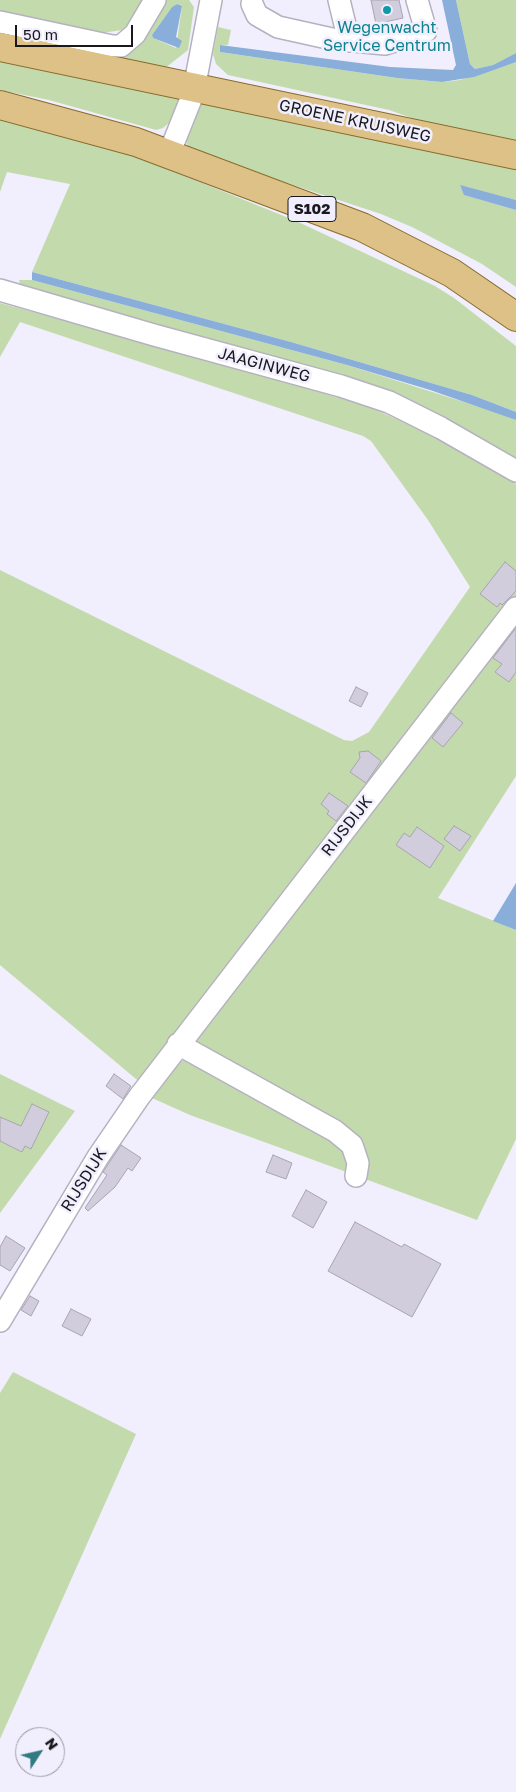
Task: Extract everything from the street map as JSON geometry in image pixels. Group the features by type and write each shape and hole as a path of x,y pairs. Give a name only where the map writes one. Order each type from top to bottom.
{"main road":[{"name":"GROENE KRUISWEG","path":"0,47 516,155"},
{"name":"S102","path":"0,105 72,124 169,154 362,227 452,272 516,317"}],"street":[{"path":"0,22 112,46 121,46 135,34 154,0"},
{"path":"169,154 194,87 211,0"},
{"path":"340,0 349,41"},
{"path":"248,1 257,15 278,27 349,41 385,44 426,31 417,0"},
{"name":"JAAGINWEG","path":"0,290 154,336 341,386 389,402 441,428 516,471"},
{"name":"RIJSDIJK","path":"0,1321 98,1157 178,1044 516,608"},
{"path":"178,1044 335,1131 352,1146 358,1163 356,1176"}],"green space":[{"path":"0,0 142,0 129,23 122,30 102,33 0,11"},
{"path":"167,0 189,0 194,7 188,50 164,69 0,39 0,29 111,52 156,13","holes":["177,4 182,6 176,48 153,38 152,35 172,7"]},
{"path":"456,0 516,0 516,53 493,65 475,69 470,64"},
{"path":"218,27 231,30 228,45 220,45 220,52 397,78 442,82 460,80 516,62 516,145 426,123 389,110 228,75 216,64 213,54"},
{"path":"0,58 181,93 171,121 163,128 156,130 49,100 0,90"},
{"path":"201,100 516,165 516,200 460,186 465,195 516,210 516,287 482,264 412,227 381,214 205,156 188,147 186,141 197,104"},
{"path":"0,117 132,156 200,182 296,221 435,286 454,298 516,346 516,412 472,395 291,342 32,272 70,184 7,172 0,192"},
{"path":"19,280 32,280 347,365 505,415 516,420 516,462 474,436 28,291 20,285"},
{"path":"0,303 279,379 372,408 446,442 516,484 516,598 142,1084 0,965 0,570 344,740 352,741 369,732 470,587 428,520 371,441 363,436 20,322 0,357"},
{"path":"516,626 516,776 438,898 516,930 516,1139 477,1220 365,1179 367,1163 365,1148 356,1136 193,1045 417,750"},
{"path":"179,1061 190,1061 347,1145 352,1174 190,1115 152,1098"},
{"path":"0,1074 75,1111 0,1213"},
{"path":"13,1372 136,1434 0,1739 0,1393"}],"water":[{"path":"442,0 456,0 470,64 475,69 493,65 516,53 516,62 474,77 442,82 397,78 220,52 220,45 390,67 453,70 456,65"},
{"path":"177,4 182,6 176,37 182,41 179,48 153,38 152,35 172,7"},
{"path":"460,185 516,200 516,210 464,195"},
{"path":"32,272 291,342 472,395 516,412 516,420 430,390 347,365 32,280"},
{"path":"516,883 516,930 493,921"}],"building":[{"name":"Wegenwacht Service Centrum","path":"371,0 399,0 403,18 376,24"},
{"path":"505,562 516,571 516,591 502,605 500,603 497,607 480,594"},
{"path":"516,628 516,672 509,682 495,672 502,664 493,658"},
{"path":"356,687 368,693 361,707 349,701"},
{"path":"451,713 463,723 443,747 432,738"},
{"path":"368,751 381,761 366,783 350,772 360,758 359,752"},
{"path":"329,793 348,806 336,821 327,814 329,811 321,804"},
{"path":"454,826 471,836 460,851 444,839"},
{"path":"417,827 444,846 430,868 396,845 404,833 410,837"},
{"path":"114,1074 131,1086 123,1099 106,1086"},
{"path":"32,1104 49,1112 31,1149 25,1146 22,1152 0,1141 0,1117 21,1126"},
{"path":"121,1145 141,1158 132,1171 128,1168 115,1187 88,1211 85,1208 107,1175 103,1172"},
{"path":"273,1155 292,1163 286,1179 266,1172"},
{"path":"306,1190 327,1202 313,1228 292,1216"},
{"path":"355,1222 402,1247 404,1244 441,1264 412,1317 328,1271"},
{"path":"6,1236 25,1248 10,1271 0,1265 0,1247"},
{"path":"30,1296 39,1301 31,1316 21,1310"},
{"path":"71,1309 91,1319 82,1336 62,1326"}],"place":[{"name":"Wegenwacht Service Centrum","path":"387,10"}]}
